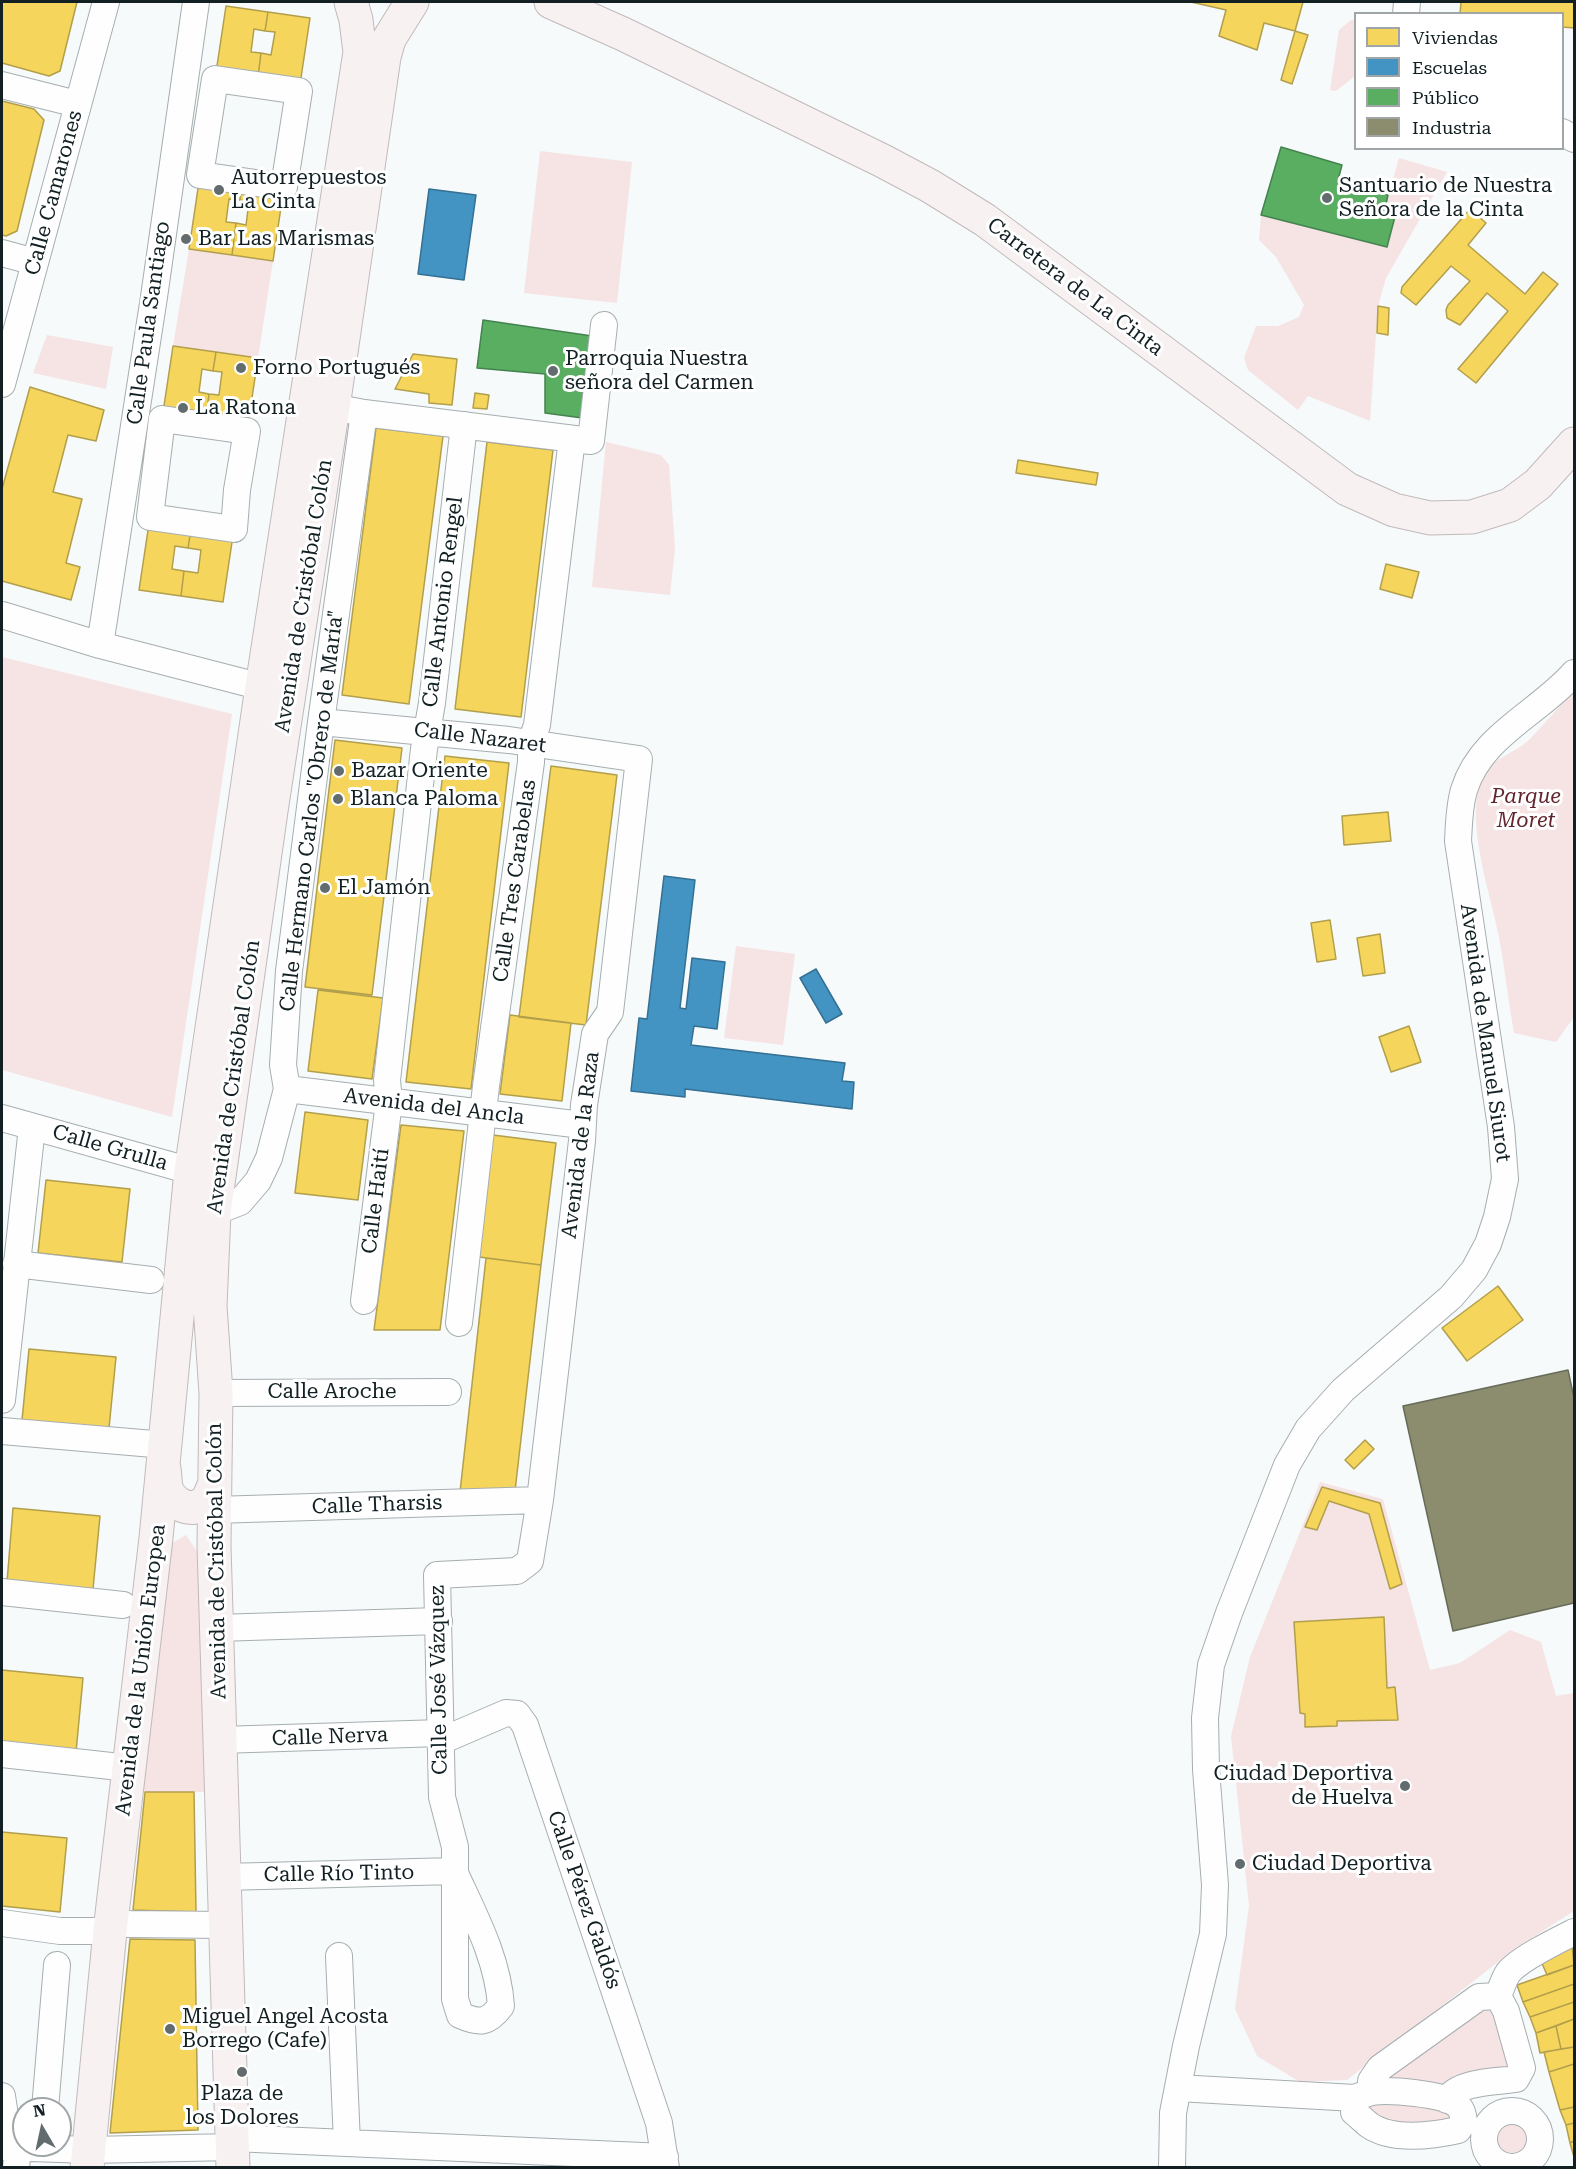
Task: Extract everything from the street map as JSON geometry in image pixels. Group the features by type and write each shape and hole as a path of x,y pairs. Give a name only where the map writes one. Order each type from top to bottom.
{"main road":[{"name":"Avenida de Cristóbal Colón","path":"233,2151 214,1546 216,1393 210,1306 214,1212 205,1174 262,687 360,52 351,2"},
{"path":"367,2 390,5 413,2"},
{"name":"Avenida de Cristóbal Colón","path":"205,1174 276,777 348,410 384,57 389,39 413,2"},
{"name":"Carretera de La Cinta","path":"551,2 633,39 930,186 985,220 1347,489 1394,510 1430,518 1472,517 1510,506 1538,484 1575,444"},
{"name":"Avenida de la Unión Europea","path":"88,2159 111,1926 164,1454 205,1174"},
{"path":"164,1454 166,1489 174,1502 185,1507 195,1507 214,1498"},
{"path":"156,1538 163,1528 171,1523 182,1521 193,1524 202,1531 214,1546"}],"street":[{"name":"Calle Camarones","path":"2,384 106,2"},
{"name":"Calle Paula Santiago","path":"99,645 147,344 196,2"},
{"path":"215,79 299,91 284,187 200,175 215,79"},
{"path":"2,85 77,104"},
{"path":"2,253 35,262"},
{"path":"348,410 591,441 604,325"},
{"name":"Calle Hermano Carlos \"Obrero de María\"","path":"214,1212 240,1202 258,1181 269,1158 287,1089 283,1065 289,971 321,722 348,410"},
{"path":"162,419 247,431 234,529 150,516 162,419"},
{"name":"Calle Antonio Rengel","path":"389,1102 388,1069 464,424"},
{"name":"Calle Tres Carabelas","path":"459,1323 483,1113 531,762 531,743 537,725 572,439"},
{"path":"2,615 99,645 262,687"},
{"name":"Avenida de Manuel Siurot","path":"1172,2168 1173,2114 1213,1934 1215,1885 1206,1769 1205,1718 1211,1665 1287,1465 1308,1429 1343,1390 1451,1297 1474,1270 1488,1244 1497,1217 1505,1179 1500,1127 1458,841 1459,811 1464,790 1474,767 1494,741 1560,690 1575,673"},
{"name":"Calle Nazaret","path":"321,722 531,743 639,759"},
{"name":"Avenida de la Raza","path":"540,1500 582,1125 595,1034 610,1012 639,759"},
{"name":"Avenida del Ancla","path":"287,1089 582,1125"},
{"name":"Calle Haití","path":"364,1301 389,1102"},
{"name":"Calle Grulla","path":"2,1118 205,1174"},
{"path":"2,1400 32,1127"},
{"path":"16,1264 152,1280"},
{"name":"Calle Aroche","path":"216,1393 448,1392"},
{"path":"2,1431 164,1454"},
{"name":"Calle Tharsis","path":"214,1498 540,1500"},
{"name":"Calle José Vázquez","path":"454,1870 485,1941 500,1986 501,2006 492,2018 475,2022 460,2015 455,1999 454,1870 455,1847 442,1797 437,1575 517,1571 530,1561 540,1500"},
{"path":"2,1592 123,1605"},
{"path":"217,1628 439,1621"},
{"name":"Calle Pérez Galdós","path":"441,1737 506,1713 517,1714 525,1725 659,2123 665,2162"},
{"name":"Calle Nerva","path":"220,1740 441,1737"},
{"path":"2,1754 129,1768"},
{"name":"Calle Río Tinto","path":"224,1877 454,1870"},
{"path":"2,1923 60,1931 129,1924 225,1925"},
{"path":"1447,2100 1451,2093 1471,2085 1516,2079 1522,2068 1508,2020 1498,1996 1509,1973 1531,1956 1575,1932"},
{"path":"339,1956 347,2143"},
{"path":"46,2097 57,1965"},
{"path":"1178,2088 1363,2095 1401,2091 1447,2100 1456,2104 1476,2124 1485,2136 1485,2145 1494,2160 1511,2167 1531,2165 1539,2147 1538,2129 1534,2121 1518,2112 1509,2111 1493,2119 1476,2124 1458,2130 1443,2133 1395,2134 1370,2126 1354,2112 1363,2095 1371,2081 1380,2068 1479,1998 1498,1996"},
{"path":"2,2096 7,2129 12,2135"},
{"path":"72,2157 88,2159 347,2143 665,2162"}],"green space":[{"path":"1354,20 1354,77 1336,91 1330,90 1339,30"},
{"path":"540,151 632,162 617,303 524,293"},
{"path":"1399,158 1447,172 1386,278 1378,306 1370,421 1308,396 1298,410 1248,370 1244,358 1256,326 1278,326 1299,317 1304,305 1276,257 1259,240 1261,215 1386,247 1397,209 1386,204"},
{"path":"189,249 273,261 258,358 173,346"},
{"path":"47,335 113,347 106,389 33,373"},
{"path":"606,442 661,455 669,465 675,548 670,595 592,587"},
{"path":"2,657 232,714 172,1117 2,1070"},
{"name":"Parque Moret","path":"1574,691 1574,1017 1556,1042 1514,1033 1499,937 1480,855 1476,811 1478,792 1488,769 1526,743"},
{"path":"736,946 795,954 783,1045 724,1038"},
{"name":"Ciudad Deportiva de Huelva","path":"1320,1482 1383,1499 1430,1670 1460,1663 1510,1630 1541,1642 1556,1696 1574,1693 1574,1911 1516,1948 1347,2080 1300,2082 1257,2056 1235,2009 1249,1906 1231,1736 1250,1657"},
{"path":"186,1535 202,1559 209,1792 139,1792 167,1546"},
{"path":"1489,2006 1498,2010 1511,2059 1507,2068 1438,2087 1388,2084 1385,2073 1478,2008"},
{"path":"1374,2100 1441,2104 1453,2116 1451,2122 1400,2130 1367,2114 1368,2105"},
{"path":"1513,2117 1528,2123 1534,2138 1528,2153 1513,2159 1498,2153 1492,2138 1498,2123"}],"building: Viviendas":[{"path":"2,2 77,2 60,71 49,76 2,63"},
{"path":"1191,2 1303,2 1295,31 1264,23 1257,50 1219,36 1226,10"},
{"path":"1461,2 1574,2 1574,28 1564,27 1564,12 1460,12"},
{"path":"226,6 268,12 265,31 254,29 251,52 261,53 257,85 215,79"},
{"path":"268,12 310,18 299,91 257,85 261,53 271,55 275,32 265,31"},
{"path":"1295,31 1308,35 1292,84 1281,80"},
{"path":"2,101 34,109 44,120 17,231 6,236 2,235"},
{"path":"200,175 242,182 240,200 229,199 226,222 236,223 232,255 189,249"},
{"path":"242,182 284,187 273,261 232,255 236,223 246,225 249,202 240,200"},
{"path":"1470,209 1486,223 1468,245 1525,294 1543,272 1558,284 1476,383 1458,369 1508,311 1487,293 1460,325 1447,318 1448,305 1470,281 1451,266 1416,305 1401,293 1402,287"},
{"path":"1378,306 1389,308 1388,335 1377,333"},
{"path":"173,346 216,352 213,371 202,369 199,392 209,394 205,425 162,419"},
{"path":"216,352 258,358 247,431 205,425 209,394 219,395 222,372 213,371"},
{"path":"413,354 457,359 452,405 429,403 429,394 395,389"},
{"path":"30,387 104,410 96,441 68,435 53,492 82,499 66,563 80,567 71,600 2,581 2,489"},
{"path":"475,393 489,395 487,409 473,408"},
{"path":"376,428 443,436 409,704 342,695"},
{"path":"487,442 553,450 521,717 455,709"},
{"path":"1018,460 1098,473 1096,485 1016,473"},
{"path":"150,517 192,523 188,548 175,546 172,569 184,571 181,596 139,590"},
{"path":"192,523 234,529 223,602 181,596 184,571 198,573 201,550 188,548"},
{"path":"1386,564 1419,572 1412,598 1380,589"},
{"path":"335,740 402,748 372,995 305,987"},
{"path":"445,756 509,763 471,1089 406,1082"},
{"path":"551,766 617,775 586,1025 519,1017"},
{"path":"1388,812 1391,841 1344,845 1342,816"},
{"path":"1330,920 1336,959 1317,962 1311,923"},
{"path":"1380,934 1385,973 1363,976 1357,938"},
{"path":"318,990 383,998 372,1079 308,1071"},
{"path":"510,1015 571,1023 562,1101 500,1094"},
{"path":"1409,1026 1421,1062 1391,1072 1379,1037"},
{"path":"305,1112 368,1120 358,1200 295,1193"},
{"path":"401,1125 464,1131 440,1330 374,1330"},
{"path":"493,1135 556,1143 541,1265 479,1257"},
{"path":"46,1180 130,1189 122,1262 38,1253"},
{"path":"486,1258 541,1265 515,1491 460,1492"},
{"path":"1498,1286 1523,1320 1467,1361 1442,1328"},
{"path":"29,1349 116,1357 109,1428 22,1420"},
{"path":"1365,1440 1374,1449 1354,1469 1345,1460"},
{"path":"1322,1487 1380,1503 1402,1584 1390,1589 1369,1514 1329,1501 1317,1530 1305,1527"},
{"path":"13,1508 100,1516 93,1589 7,1582"},
{"path":"1384,1617 1387,1688 1395,1687 1398,1720 1337,1721 1337,1726 1305,1727 1305,1714 1300,1713 1294,1622"},
{"path":"2,1670 83,1678 76,1752 2,1745"},
{"path":"145,1792 194,1792 196,1912 133,1910"},
{"path":"2,1832 67,1838 60,1912 2,1906"},
{"path":"130,1939 195,1940 198,2130 110,2133"},
{"path":"1572,1945 1574,1965 1547,1975 1541,1961 1560,1954 1559,1949"},
{"path":"1574,1965 1574,1984 1523,2002 1517,1985"},
{"path":"1574,1984 1574,2002 1530,2017 1523,2002"},
{"path":"1574,2002 1574,2019 1536,2033 1530,2017"},
{"path":"1574,2019 1574,2047 1561,2049 1556,2026"},
{"path":"1556,2026 1561,2049 1540,2053 1536,2033"},
{"path":"1574,2047 1574,2064 1549,2072 1544,2052"},
{"path":"1574,2064 1574,2107 1560,2110 1549,2072"},
{"path":"1574,2107 1574,2123 1566,2125 1560,2110"},
{"path":"1574,2123 1574,2141 1570,2143 1566,2125"},
{"path":"1574,2141 1574,2157 1570,2143"}],"building: Escuelas":[{"path":"429,189 476,195 464,280 418,274"},
{"path":"664,876 695,880 680,1008 686,1009 692,958 725,962 717,1029 694,1026 691,1045 845,1063 842,1081 854,1082 852,1109 685,1089 685,1097 631,1091 639,1018 647,1019"},
{"path":"816,969 842,1014 826,1023 800,978"}],"building: Público":[{"name":"Santuario de Nuestra Señora de la Cinta","path":"1281,147 1342,165 1338,180 1388,195 1386,204 1397,209 1387,247 1261,215"},
{"name":"Parroquia Nuestra señora del Carmen","path":"483,320 599,337 590,419 545,413 545,374 477,368"}],"building: Industria":[{"path":"1568,1370 1574,1398 1574,1603 1453,1631 1403,1406"}],"place":[{"name":"Autorrepuestos La Cinta","path":"219,190"},
{"name":"Santuario de Nuestra Señora de la Cinta","path":"1327,198"},
{"name":"Bar Las Marismas","path":"186,239"},
{"name":"Forno Portugués","path":"241,368"},
{"name":"Parroquia Nuestra señora del Carmen","path":"553,371"},
{"name":"La Ratona","path":"183,408"},
{"name":"Bazar Oriente","path":"339,771"},
{"name":"Blanca Paloma","path":"338,799"},
{"name":"El Jamón","path":"325,888"},
{"name":"Ciudad Deportiva de Huelva","path":"1405,1786"},
{"name":"Ciudad Deportiva","path":"1240,1864"},
{"name":"Miguel Angel Acosta Borrego (Cafe)","path":"170,2029"},
{"name":"Plaza de los Dolores","path":"242,2072"}]}
